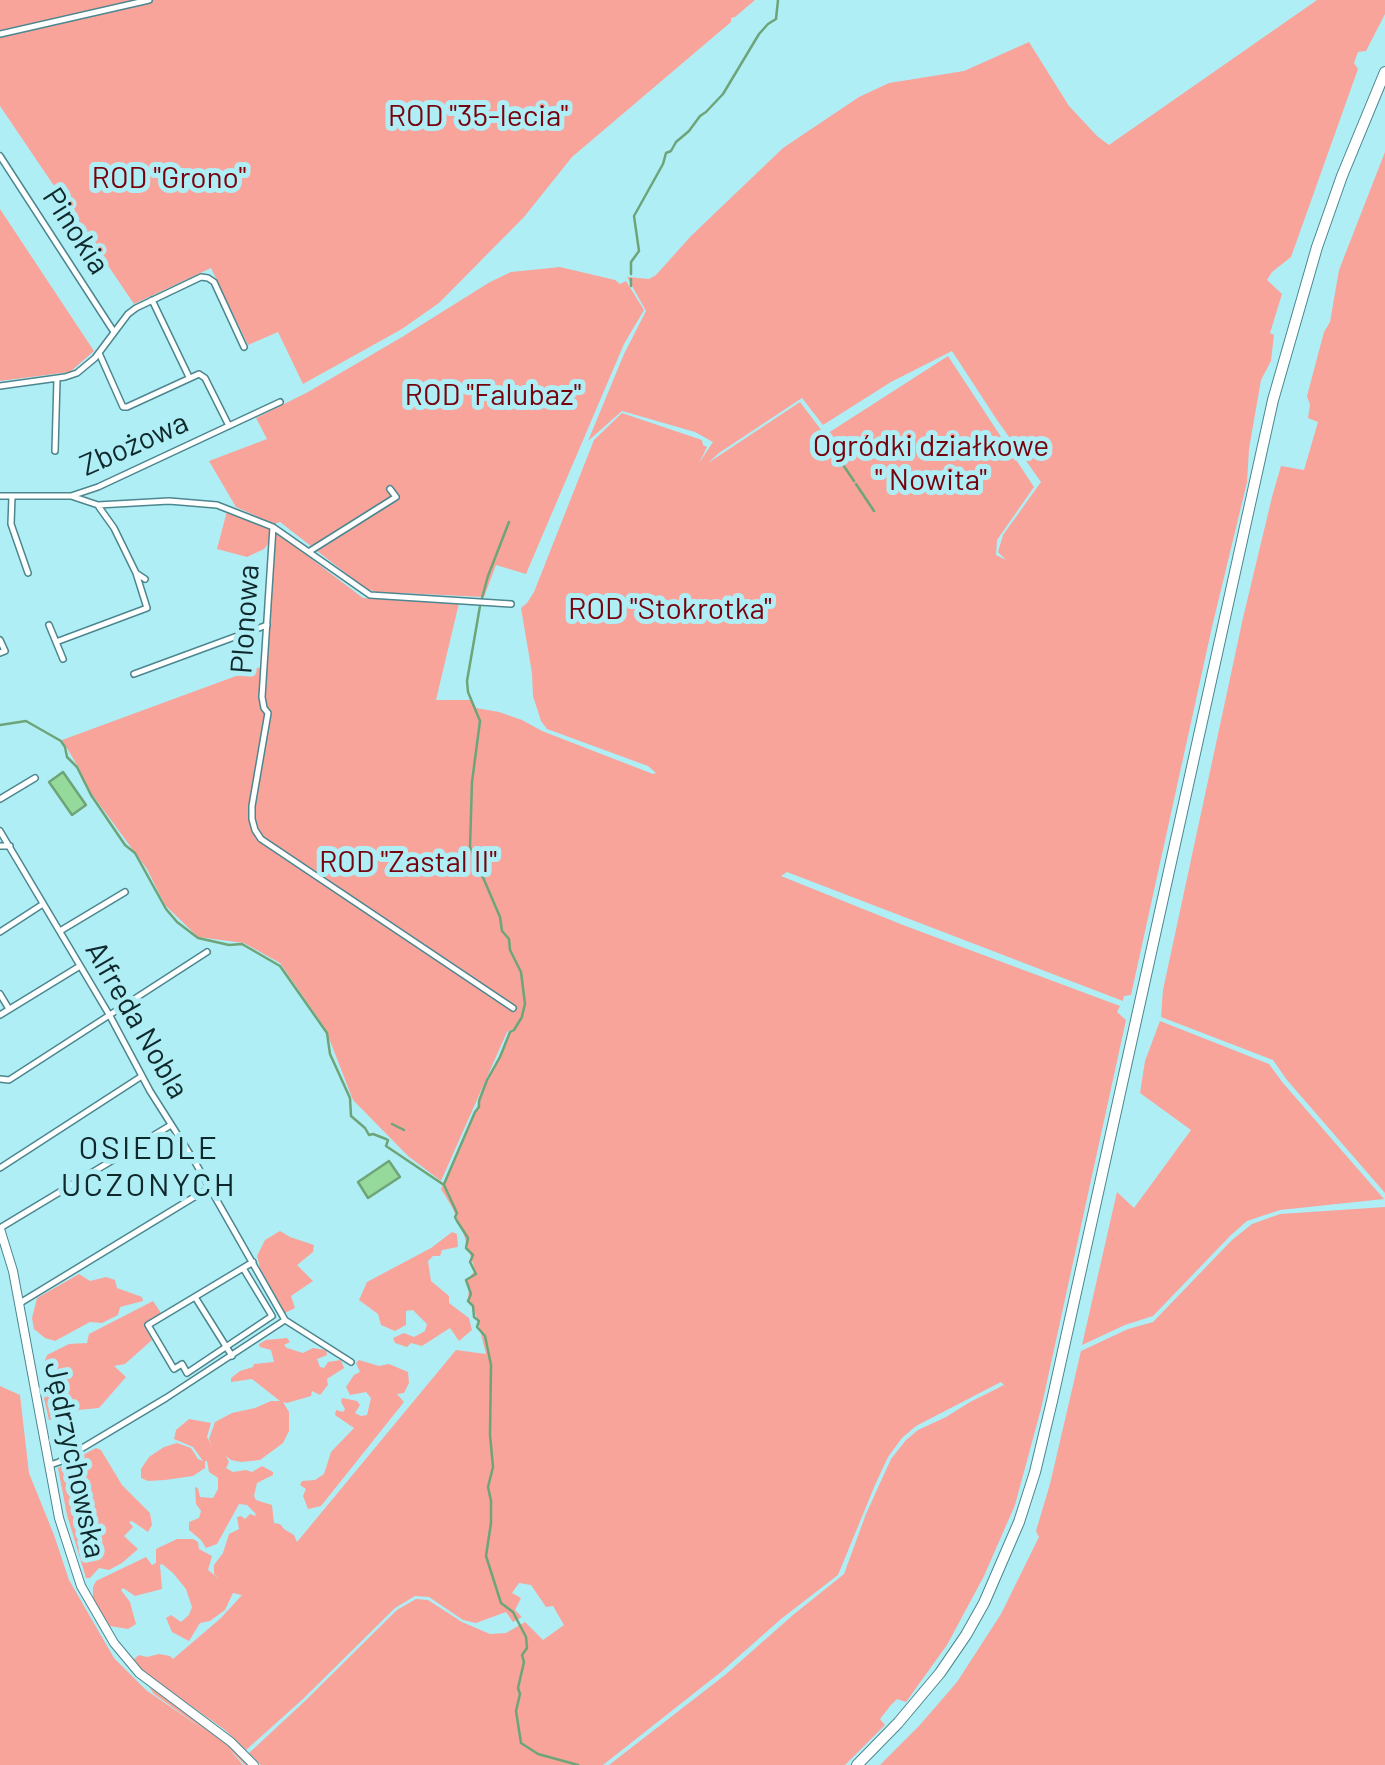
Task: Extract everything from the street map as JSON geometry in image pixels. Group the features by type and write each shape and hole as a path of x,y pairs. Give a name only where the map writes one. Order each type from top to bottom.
{"main road":[{"path":"857,1765 940,1673 966,1635 1004,1561 1035,1472 1274,400 1301,297 1342,176 1385,72"},
{"name":"Jędrzychowska","path":"0,1228 20,1303 59,1518 81,1586 114,1643 149,1682 214,1728 254,1765"}],"street":[{"path":"0,34 149,0"},
{"name":"Pinokia","path":"0,156 114,332"},
{"path":"0,386 77,372 99,352 128,314 202,277 214,282 244,347"},
{"path":"152,300 189,377"},
{"path":"99,352 123,408 199,374 205,378 229,426"},
{"path":"55,451 57,378"},
{"name":"Zbożowa","path":"0,496 71,496 98,487 280,402"},
{"path":"310,551 396,497 390,489"},
{"path":"12,496 11,524 28,573"},
{"path":"71,496 98,505 208,503 274,527 370,595 511,604"},
{"path":"56,642 148,608 136,573 98,505"},
{"name":"Plonowa","path":"274,527 262,697 268,713 252,806 252,819 260,839 512,1008"},
{"path":"136,573 145,579"},
{"path":"49,625 63,659"},
{"path":"134,674 266,625"},
{"path":"0,640 5,651 0,653"},
{"path":"0,799 35,778"},
{"name":"Alfreda Nobla","path":"0,831 285,1320 351,1362"},
{"path":"0,846 10,846"},
{"path":"60,931 124,892"},
{"path":"0,932 44,904"},
{"path":"0,1078 9,1080 208,952"},
{"path":"0,1015 80,966"},
{"path":"0,994 9,1009"},
{"path":"0,1168 142,1076"},
{"path":"0,1228 170,1124"},
{"path":"20,1303 210,1188"},
{"path":"10,1222 14,1230"},
{"path":"243,1268 272,1316 187,1373 182,1364 174,1369 148,1326 196,1297 243,1268 253,1262"},
{"path":"196,1297 232,1356"},
{"path":"49,1465 135,1417 285,1320"}],"green space":[{"name":"ROD \"35-lecia\"","path":"0,0 755,0 572,157 524,217 439,303 402,329 303,384 278,332 248,345 211,268 134,304 0,106"},
{"path":"1317,0 1385,0 1385,14 1366,51 1358,52 1354,63 1358,69 1291,257 1267,280 1282,294 1270,333 1274,335 1271,361 1261,380 1247,482 1131,995 1124,996 1123,1001 787,872 781,876 1120,1006 1117,1012 1126,1020 1041,1409 1015,1505 984,1576 947,1645 906,1702 897,1699 891,1705 880,1719 885,1725 845,1765 609,1765 725,1675 844,1574 891,1459 906,1440 1004,1385 1001,1382 916,1426 902,1438 888,1457 838,1575 603,1765 261,1765 249,1753 397,1610 416,1599 428,1600 462,1622 490,1634 506,1633 525,1622 543,1640 564,1625 553,1606 546,1607 531,1585 519,1583 512,1593 521,1598 515,1610 522,1617 513,1622 506,1612 476,1623 463,1620 429,1597 415,1596 395,1608 246,1750 225,1730 143,1672 134,1659 159,1654 173,1659 242,1595 233,1593 225,1610 200,1623 189,1641 172,1632 166,1618 171,1615 181,1622 189,1615 192,1607 186,1589 162,1564 162,1589 135,1596 121,1590 130,1602 136,1624 128,1629 110,1626 93,1600 96,1581 146,1557 152,1565 156,1563 156,1549 177,1539 198,1542 199,1549 212,1556 208,1570 219,1579 214,1574 214,1565 229,1534 239,1529 237,1517 245,1519 250,1514 256,1516 255,1513 247,1505 239,1504 217,1544 206,1548 189,1530 189,1522 199,1518 201,1511 196,1504 195,1487 200,1497 213,1498 218,1489 218,1478 209,1472 207,1461 205,1468 193,1476 165,1480 141,1478 141,1469 149,1457 177,1443 191,1448 203,1461 193,1447 174,1439 176,1430 189,1419 211,1423 207,1437 212,1446 209,1439 215,1422 232,1413 280,1401 252,1379 231,1382 231,1378 254,1364 274,1362 271,1350 259,1344 287,1338 287,1348 303,1353 313,1348 326,1350 327,1355 317,1359 320,1367 341,1360 344,1368 327,1379 328,1385 320,1395 312,1391 311,1396 283,1402 289,1412 289,1431 283,1443 260,1460 241,1462 226,1456 226,1468 233,1472 252,1472 262,1466 273,1472 257,1483 254,1496 272,1505 274,1523 294,1535 297,1542 456,1350 486,1354 468,1297 467,1281 475,1270 462,1229 441,1189 515,1028 507,1032 441,1181 408,1156 353,1100 325,1028 280,963 244,943 198,937 165,905 147,869 83,782 62,740 266,665 276,532 363,598 459,603 436,700 471,700 476,708 522,720 656,773 648,766 547,729 533,696 521,608 534,592 594,440 622,413 702,440 707,447 699,463 713,442 695,432 622,411 588,441 646,311 627,277 649,279 656,275 783,148 859,97 889,83 964,71 1029,42 1069,106 1109,145","holes":["952,351 1041,482 1003,535 998,552 1006,560 996,555 997,540 1034,487 948,356 825,435 800,402 708,463 802,398 823,425 891,382"]},
{"path":"1385,152 1385,1193 1273,1060 1161,1017 1163,990 1272,497 1281,466 1304,470 1318,422 1308,418 1307,396 1330,322 1339,270"},
{"name":"ROD \"Grono\"","path":"0,209 94,351 70,372 0,381"},
{"name":"ROD \"Falubaz\"","path":"560,267 620,284 626,281 644,310 624,344 526,574 496,565 484,597 383,594 366,589 280,522 274,524 236,507 209,461 267,439 256,418 308,392 490,282 511,272"},
{"path":"227,511 269,528 269,543 264,549 247,557 217,549"},
{"path":"1160,1021 1269,1064 1384,1199 1280,1210 1247,1221 1153,1316 1082,1345 1117,1192 1134,1208 1191,1130 1140,1093 1145,1061"},
{"path":"1385,1207 1385,1765 880,1765 957,1682 1001,1614 1039,1537 1036,1531 1081,1351 1153,1322 1252,1224 1280,1214"},
{"path":"280,1231 314,1245 313,1252 297,1265 313,1281 291,1296 295,1308 285,1313 257,1256 265,1240"},
{"path":"452,1232 457,1234 458,1247 442,1250 440,1256 428,1261 431,1281 449,1296 449,1303 469,1318 472,1330 459,1341 450,1328 422,1346 395,1343 393,1338 404,1333 414,1337 425,1331 427,1324 413,1310 406,1311 406,1325 395,1331 381,1325 378,1314 359,1300 367,1282 431,1248"},
{"path":"79,1274 90,1281 106,1277 115,1280 117,1288 142,1297 143,1301 120,1307 118,1315 102,1323 90,1322 55,1341 45,1338 34,1329 32,1318 37,1298"},
{"path":"153,1301 161,1313 144,1325 152,1340 125,1364 114,1366 126,1377 99,1408 49,1420 44,1398 55,1389 41,1372 47,1355 69,1344 87,1343 89,1334"},
{"path":"359,1360 379,1366 389,1364 408,1372 409,1383 404,1393 397,1394 404,1402 321,1506 308,1509 302,1481 324,1474 331,1452 354,1428 335,1415 336,1410 345,1409 342,1398 357,1401 360,1405 355,1413 367,1415 371,1398 366,1392 350,1395 346,1387 360,1372 356,1363"},
{"path":"0,1386 20,1395 29,1473 69,1580 114,1658 146,1690 207,1732 149,1687 196,1717 251,1765 245,1765 228,1748 243,1765 0,1765"},
{"path":"96,1448 122,1485 150,1513 152,1525 148,1532 129,1522 133,1527 124,1536 138,1549 122,1563 109,1570 99,1568 86,1578 58,1468"}],"shaded area":[{"path":"63,772 86,805 72,815 49,782"},
{"path":"389,1161 400,1177 368,1198 358,1182"}],"waterway":[{"path":"631,274 631,262 639,251 634,216 666,153 723,94 759,34 776,19 778,0"},
{"path":"631,279 631,286"},
{"path":"823,436 836,454"},
{"path":"837,456 854,481"},
{"path":"856,484 874,511"},
{"path":"482,598 509,522"},
{"path":"480,606 467,681 480,721 472,782 470,847 521,972 525,1004 522,1016"},
{"path":"0,725 26,721 61,741 91,795 125,845 135,853 177,922 198,938 242,944 280,966 327,1033 330,1054 350,1098 351,1116 369,1135 388,1140 386,1146 444,1185 457,1213 455,1217 468,1238 466,1248 473,1255 470,1262 476,1274 466,1280 471,1294 468,1301 479,1321 477,1327 485,1336 491,1365 493,1467 488,1487 491,1523 486,1556 501,1603 513,1612 526,1637 516,1711 521,1743 538,1754 578,1765"},
{"path":"444,1184 487,1080 510,1032 522,1017"},
{"path":"392,1124 404,1130"}],"district":[{"name":"OSIEDLE UCZONYCH","path":"149,1166"}],"park label":[{"name":"Ogródki działkowe \" Nowita\"","path":"931,463"},
{"name":"ROD \"Stokrotka\"","path":"670,609"},
{"name":"ROD \"Zastal II\"","path":"408,862"}]}
